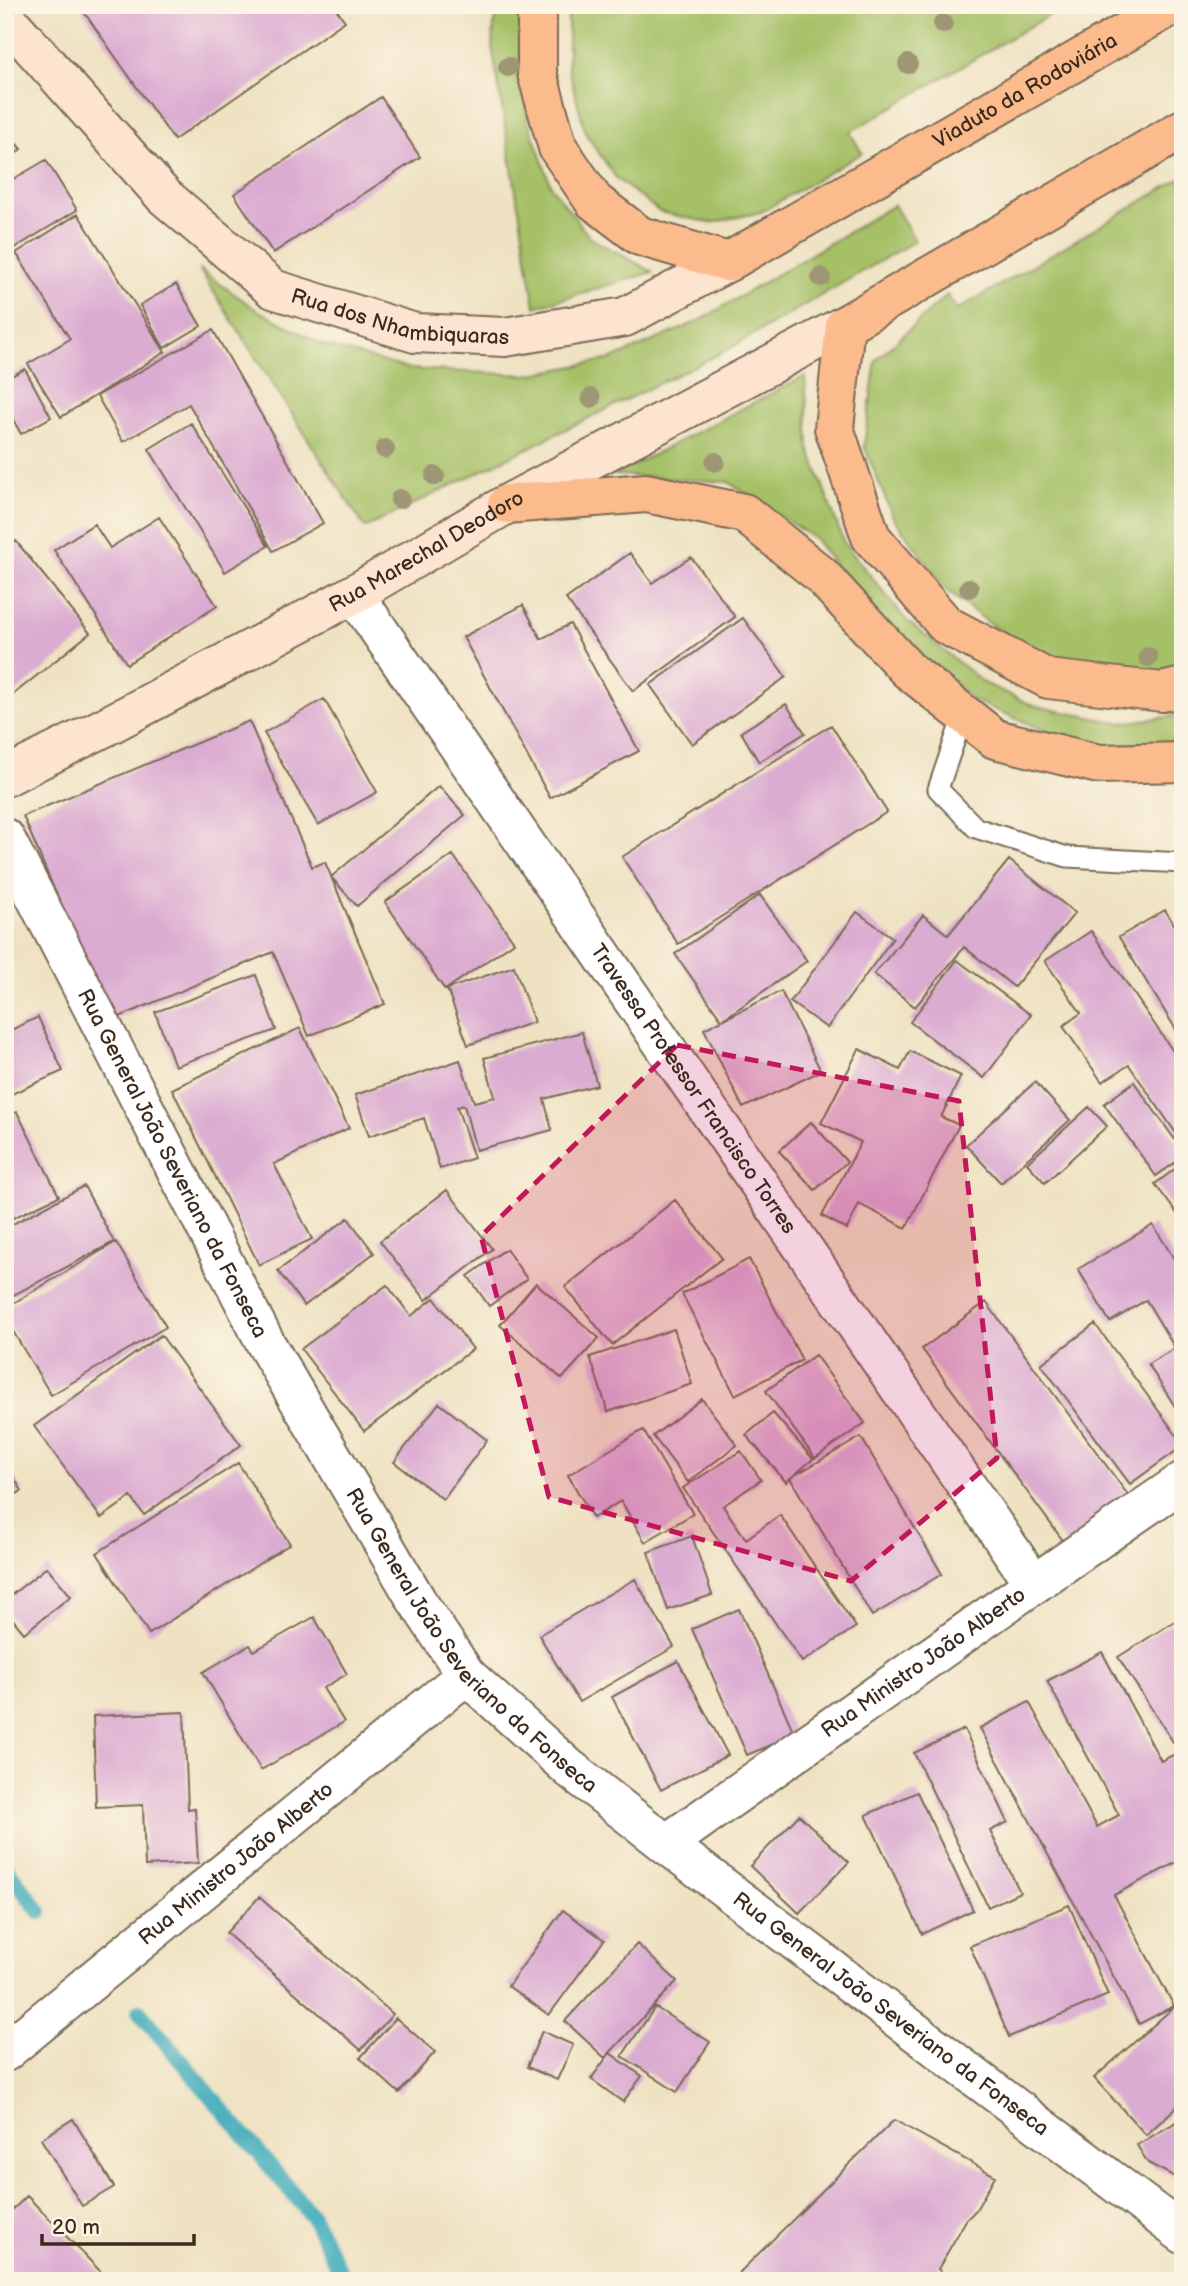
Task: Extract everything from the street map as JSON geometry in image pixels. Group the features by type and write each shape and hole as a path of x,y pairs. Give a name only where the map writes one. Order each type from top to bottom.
{"main road":[{"path":"537,5 537,73 558,148 594,201 640,236 728,262"},
{"name":"Viaduto da Rodoviária","path":"728,262 1173,5"},
{"name":"Rua dos Nhambiquaras","path":"5,17 164,196 274,289 415,333 505,337 625,317 728,262"},
{"path":"1183,129 845,325 834,428 871,537 946,625 1048,679 1162,692 1183,687"},
{"name":"Rua Marechal Deodoro","path":"5,777 23,756 105,727 354,594 507,504 845,325"},
{"path":"507,504 646,493 744,513 821,575 907,669 995,738 1099,764 1183,762"}],"street":[{"name":"Travessa Professor Francisco Torres","path":"354,594 1034,1584"},
{"name":"Rua General João Severiano da Fonseca","path":"5,838 266,1343 417,1601 466,1675 569,1768 666,1844 1183,2234"},
{"name":"Rua Ministro João Alberto","path":"666,1844 1183,1481"},
{"name":"Rua Ministro João Alberto","path":"5,2052 466,1675"}],"lane":[{"path":"964,713 938,789 976,828 1067,857 1183,863"}],"highlighted area":[{"path":"677,1045 959,1101 997,1458 851,1581 549,1497 481,1236"}],"green space":[{"path":"496,5 522,5 519,35 527,118 551,186 590,238 653,272 535,307 492,46"},
{"path":"568,5 1066,5 850,132 862,153 761,212 711,223 660,212 617,179 586,134 568,68"},
{"path":"1183,177 1183,672 1107,675 1022,648 947,591 893,517 864,446 876,360 947,295 957,310"},
{"path":"894,205 915,241 725,351 365,528 199,269 257,310 323,345 409,369 527,375 612,359 699,321"},
{"path":"805,376 809,448 844,543 906,620 984,683 1034,706 1120,723 1183,715 1183,742 1082,746 974,701 877,621 815,539 728,482 614,475"}],"building":[{"path":"79,5 333,5 345,21 174,140"},
{"path":"381,97 420,157 273,253 234,194"},
{"path":"5,131 21,149 5,163"},
{"path":"46,160 77,210 5,254 5,184"},
{"path":"78,214 165,352 61,417 28,364 70,339 16,253"},
{"path":"176,284 201,326 164,348 140,305"},
{"path":"213,330 323,523 273,551 189,404 123,442 97,396"},
{"path":"25,369 51,417 21,434 5,405 5,379"},
{"path":"191,423 268,546 225,572 149,449"},
{"path":"159,517 217,606 127,664 54,550 94,524 110,548"},
{"path":"16,541 90,633 5,701 5,549"},
{"path":"630,553 652,583 691,557 735,617 633,691 566,599"},
{"path":"523,605 541,639 570,624 639,751 550,798 463,637"},
{"path":"743,618 786,677 692,744 650,685"},
{"path":"324,699 377,792 318,825 264,733"},
{"path":"786,704 805,733 759,762 741,732"},
{"path":"249,721 312,867 325,862 385,1004 309,1036 273,952 110,1021 23,816"},
{"path":"831,725 887,812 678,944 622,857"},
{"path":"439,786 465,815 357,906 331,877"},
{"path":"453,855 514,942 445,990 385,902"},
{"path":"1009,860 1075,913 1014,987 964,947 915,1007 874,974 923,915 948,935"},
{"path":"760,895 807,961 722,1020 675,954"},
{"path":"1165,910 1183,938 1183,1041 1119,937"},
{"path":"857,912 893,938 827,1028 790,1002"},
{"path":"1091,931 1183,1066 1183,1128 1176,1133 1129,1065 1102,1082 1063,1026 1081,1013 1045,961"},
{"path":"957,960 1031,1015 984,1078 910,1022"},
{"path":"514,966 534,1022 468,1045 447,989"},
{"path":"256,975 276,1030 175,1066 155,1012"},
{"path":"781,991 821,1071 743,1108 704,1029"},
{"path":"38,1017 63,1071 5,1097 5,1033"},
{"path":"300,1028 349,1128 274,1164 312,1239 259,1265 172,1089"},
{"path":"582,1032 597,1085 544,1099 552,1130 476,1150 464,1105 457,1107 474,1158 440,1169 424,1118 369,1136 355,1095 460,1060 474,1102 495,1097 484,1058"},
{"path":"859,1049 900,1070 910,1051 961,1076 941,1117 959,1125 906,1228 859,1204 847,1229 822,1216 861,1142 821,1123"},
{"path":"1035,1082 1070,1120 1001,1183 966,1145"},
{"path":"1134,1082 1183,1151 1183,1157 1156,1176 1104,1104"},
{"path":"1089,1107 1107,1126 1045,1183 1027,1163"},
{"path":"17,1112 59,1196 5,1222 5,1118"},
{"path":"811,1122 847,1162 815,1190 779,1151"},
{"path":"1183,1163 1183,1217 1181,1219 1155,1184"},
{"path":"84,1186 114,1242 10,1297 5,1288 5,1228"},
{"path":"447,1190 492,1249 426,1300 380,1241"},
{"path":"675,1200 722,1258 612,1345 565,1287"},
{"path":"348,1218 374,1253 304,1306 278,1271"},
{"path":"1153,1225 1183,1273 1183,1419 1148,1364 1175,1348 1146,1300 1110,1322 1078,1269"},
{"path":"116,1242 166,1327 51,1395 5,1318 5,1308"},
{"path":"506,1249 527,1279 489,1306 468,1276"},
{"path":"749,1259 802,1360 735,1395 682,1294"},
{"path":"536,1283 599,1338 562,1379 500,1325"},
{"path":"387,1285 411,1316 434,1298 473,1349 364,1431 301,1349"},
{"path":"986,1302 1131,1499 1067,1546 922,1349"},
{"path":"1095,1324 1183,1444 1130,1484 1041,1364"},
{"path":"674,1329 692,1384 608,1412 590,1357"},
{"path":"161,1335 241,1445 144,1515 131,1497 101,1518 34,1426"},
{"path":"815,1355 865,1423 815,1458 766,1391"},
{"path":"702,1399 737,1445 688,1482 653,1436"},
{"path":"439,1403 487,1440 443,1499 394,1462"},
{"path":"773,1413 813,1459 786,1482 746,1435"},
{"path":"643,1430 693,1514 645,1542 621,1501 593,1518 568,1475"},
{"path":"861,1437 942,1574 872,1616 790,1478"},
{"path":"741,1451 761,1480 723,1506 746,1539 780,1515 856,1627 802,1662 683,1488"},
{"path":"5,1462 22,1491 5,1500"},
{"path":"238,1463 290,1544 149,1634 97,1553"},
{"path":"692,1536 712,1595 668,1610 648,1552"},
{"path":"47,1567 71,1596 24,1633 5,1610 5,1600"},
{"path":"635,1579 674,1647 579,1702 539,1635"},
{"path":"739,1609 795,1735 747,1755 692,1629"},
{"path":"1183,1616 1183,1744 1177,1748 1118,1657"},
{"path":"314,1617 347,1674 323,1688 344,1722 261,1770 203,1672 250,1645 254,1651"},
{"path":"1102,1652 1161,1761 1183,1750 1183,1859 1114,1895 1174,2006 1139,2024 980,1728 1029,1702 1097,1827 1119,1815 1047,1681"},
{"path":"678,1661 728,1755 661,1790 612,1697"},
{"path":"184,1712 188,1809 195,1808 198,1863 145,1866 143,1805 96,1807 93,1716"},
{"path":"964,1729 1008,1822 990,1831 1020,1892 988,1907 914,1753"},
{"path":"917,1792 973,1910 922,1934 866,1815"},
{"path":"799,1815 849,1862 799,1913 750,1866"},
{"path":"259,1897 393,2014 361,2050 226,1933"},
{"path":"1069,1905 1108,1995 1009,2037 970,1946"},
{"path":"563,1910 604,1940 549,2015 508,1986"},
{"path":"637,1944 677,1981 605,2058 565,2021"},
{"path":"1183,1999 1183,2101 1146,2135 1094,2078"},
{"path":"655,2007 710,2042 677,2092 622,2056"},
{"path":"396,2018 435,2052 399,2093 360,2058"},
{"path":"542,2031 573,2045 557,2080 527,2067"},
{"path":"610,2053 642,2076 623,2102 591,2079"},
{"path":"1183,2118 1183,2181 1148,2163 1137,2145"},
{"path":"73,2119 114,2187 82,2206 41,2139"},
{"path":"894,2120 995,2176 938,2269 950,2281 743,2281 737,2275"},
{"path":"27,2196 104,2275 99,2281 5,2280 5,2217"}],"waterway":[{"path":"5,1867 40,1912"},
{"path":"139,2011 312,2216 345,2281"}]}
